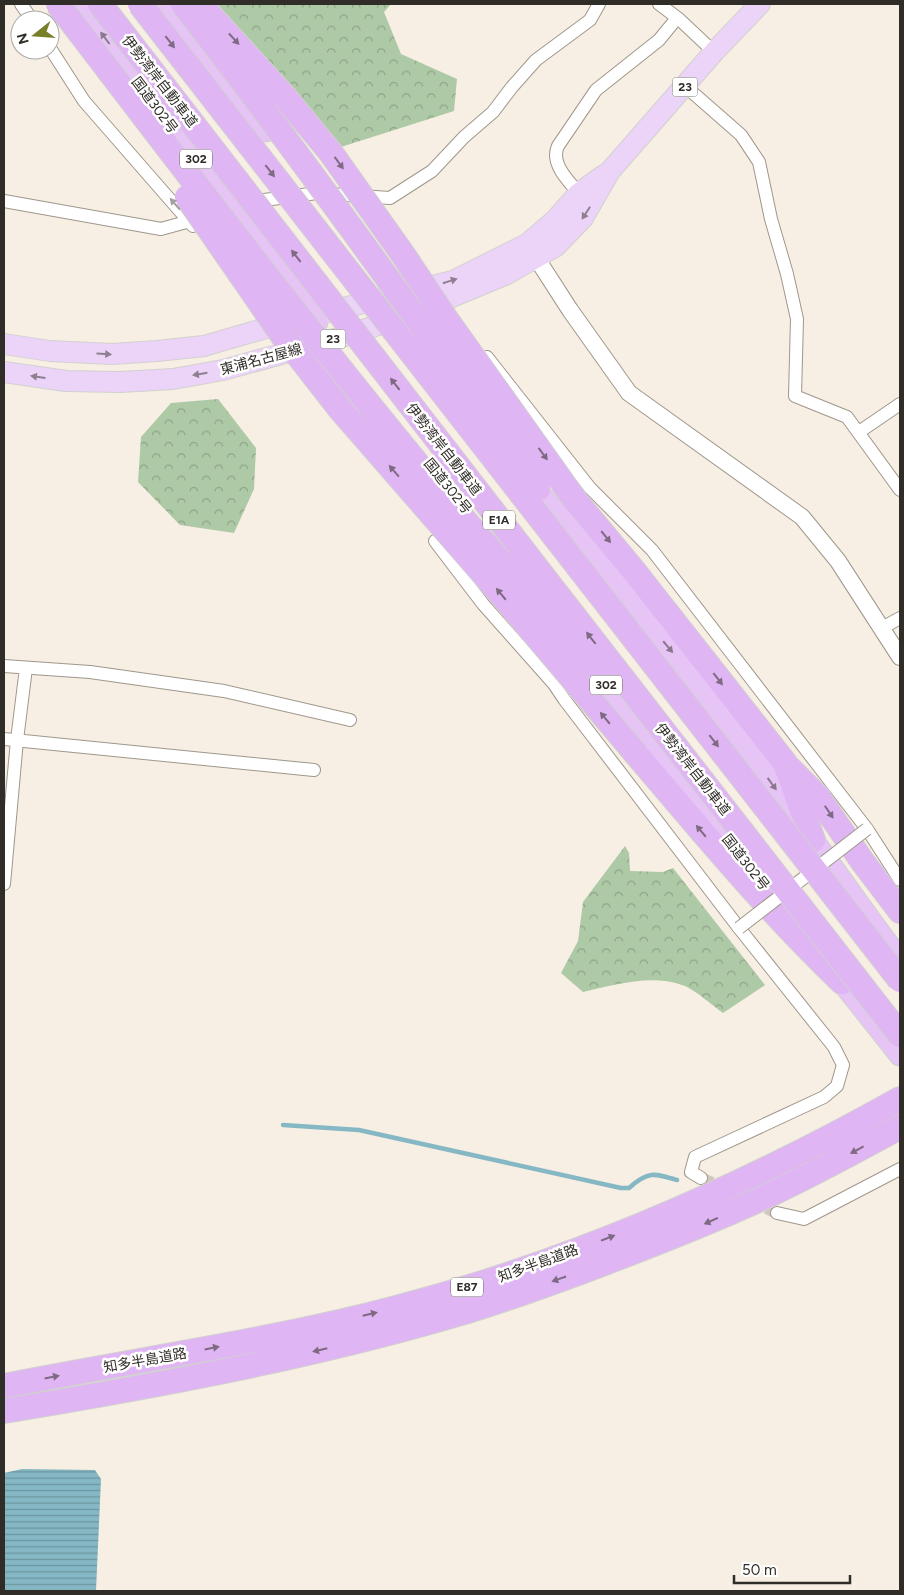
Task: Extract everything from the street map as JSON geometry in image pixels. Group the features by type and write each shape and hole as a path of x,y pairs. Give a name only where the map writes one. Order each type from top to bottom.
{"highway":[{"path":"56,4 253,294 310,372 760,899 804,946 842,982"},
{"path":"56,4 272,283 436,486 766,861"},
{"name":"国道302号","path":"79,4 312,315 900,1055"},
{"name":"伊勢湾岸自動車道","path":"100,4 900,1035"},
{"name":"E1A","path":"140,4 900,980"},
{"path":"162,4 317,193 390,296 522,473 702,688 900,960"},
{"path":"183,4 291,144 350,225 616,599 694,715"},
{"path":"200,4 284,96 332,153 446,319 575,500 634,571 784,763 818,797 862,861 900,911"},
{"path":"784,763 813,840"},
{"name":"知多半島道路","path":"4,1386 307,1329 397,1308 488,1281 628,1230 696,1202 830,1138 900,1099"},
{"name":"知多半島道路","path":"4,1411 242,1368 362,1340 456,1315 565,1278 706,1223 769,1195 900,1127"}],"main road":[{"name":"東浦名古屋線","path":"4,344 50,351 112,354 204,346 312,315 453,281 532,251 555,247 583,218 610,171 714,52 760,4"},
{"name":"東浦名古屋線","path":"4,372 66,381 120,382 173,379 223,370 332,340 406,316 508,274 532,251 555,220 579,193 610,171"}],"street":[{"path":"4,202 162,229 190,221 229,204 317,193 390,198 432,171 493,112 536,60 590,20 599,4"},
{"path":"659,4 714,52"},
{"path":"579,193 567,181 554,153 596,90 659,40 677,18"},
{"path":"58,60 84,101 190,221 265,328"},
{"path":"685,86 741,135 758,162 797,319 795,396 847,417 900,490"},
{"path":"532,251 570,310 629,393 802,517 838,560 900,657"},
{"path":"443,302 590,488 652,550 867,829 900,880"},
{"path":"859,432 900,404"},
{"path":"435,541 483,604 554,684 739,928 834,1047 843,1065 837,1086 824,1097 695,1157 691,1172 701,1178"},
{"path":"882,628 900,618"},
{"path":"4,666 90,672 224,691 350,720"},
{"path":"4,884 17,740 26,668"},
{"path":"4,739 314,770"},
{"path":"739,928 867,829"},
{"path":"777,1213 804,1219 900,1169"}],"green space":[{"path":"217,4 391,4 384,12 401,54 457,79 454,111 341,147 267,59"},
{"path":"218,399 256,448 254,489 234,533 180,525 138,482 141,437 171,403"},
{"path":"625,846 629,853 630,871 663,872 673,868 765,985 723,1013 692,990 670,982 658,980 632,982 583,992 561,973 578,941 583,902"}],"water":[{"path":"22,1469 95,1470 101,1479 96,1591 4,1591 4,1473"}],"waterway":[{"path":"283,1125 359,1130 621,1188 629,1188 646,1176 652,1175 677,1180"}],"tunnel":[{"path":"701,1178 777,1213"}]}
